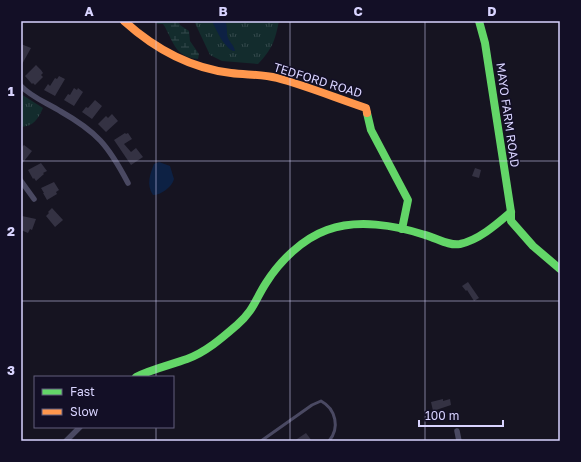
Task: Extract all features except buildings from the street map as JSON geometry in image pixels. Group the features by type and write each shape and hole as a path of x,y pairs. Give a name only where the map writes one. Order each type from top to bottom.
{"street":[{"name":"TEDFORD ROAD","path":"124,21 154,47 185,62 226,72 238,72 276,78 366,108 371,130 408,200 402,229"},
{"name":"MAYO FARM ROAD","path":"479,21 485,43 511,212"},
{"path":"21,86 28,92 76,120 95,134 109,150 128,183"},
{"path":"21,181 34,199"},
{"path":"138,376 159,366 196,355 222,339 250,312 266,284 285,259 310,239 327,230 339,227 363,225 402,229 426,235 441,241 460,244 475,238 511,212"},
{"path":"511,212 511,221 515,228 560,269"},
{"path":"66,441 79,428"},
{"path":"457,431 459,441"}],"lane":[{"path":"260,441 266,440 312,405 321,401 328,406 335,422 334,433 329,441"}],"green space":[{"path":"156,21 178,21 180,25 189,31 190,41 199,54 198,59 185,56 180,52 163,24 157,24"},
{"path":"194,21 279,21 272,44 267,54 258,64 222,61 210,55"},
{"path":"21,94 43,108 35,121 29,125 21,127"}],"water":[{"path":"212,21 225,21 228,38 235,51 226,46"},
{"path":"159,162 170,166 174,179 166,190 159,194 153,195 149,183 150,176 154,164"}],"traffic: fast":[{"path":"479,21 485,43 511,212 511,221 533,246 560,269"},
{"path":"367,113 371,130 408,200 402,229"},
{"path":"138,376 194,356 220,340 243,320 254,305 266,283 285,259 300,245 327,230 363,224 389,226 413,231 447,243 460,244 481,235 511,212"}],"traffic: slow":[{"path":"124,21 160,48 187,62 201,67 237,74 266,76 288,81 366,108 367,113"}]}
